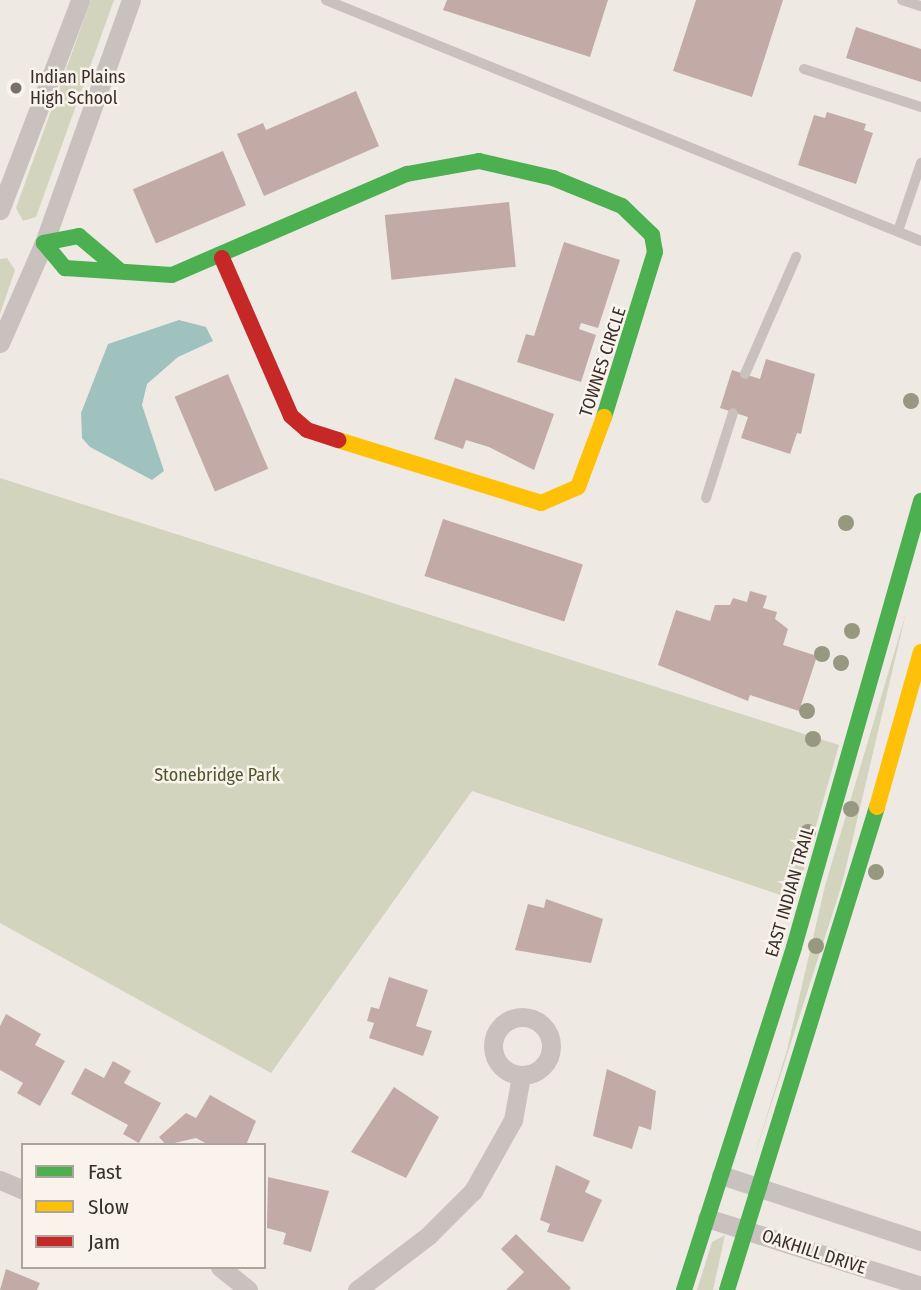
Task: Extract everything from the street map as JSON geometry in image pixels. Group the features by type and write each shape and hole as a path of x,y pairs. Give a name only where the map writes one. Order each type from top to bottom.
{"main road":[{"name":"TOWNES CIRCLE","path":"44,243 65,268 118,269 172,275 222,258 407,174 479,161 553,177 622,206 652,234 655,252 589,467 578,487 541,503 307,430 291,416 222,258"},
{"path":"44,243 79,236 118,269"},
{"name":"EAST INDIAN TRAIL","path":"684,1290 791,959 921,500"},
{"path":"727,1290 761,1188 921,652"}],"street":[{"path":"0,210 80,0"},
{"path":"0,343 44,243 131,0"},
{"path":"357,1290 428,1236 473,1191 513,1120 521,1076"},
{"path":"721,1175 921,1241"},
{"path":"0,1180 21,1189"},
{"name":"OAKHILL DRIVE","path":"707,1218 921,1286"},
{"path":"222,1269 248,1290"}],"lane":[{"path":"326,0 921,241"},
{"path":"902,0 921,6"},
{"path":"804,69 921,107"},
{"path":"898,231 921,163"},
{"path":"745,374 796,257"},
{"path":"706,498 733,413"}],"green space":[{"path":"91,0 114,0 36,217 23,221 16,208"},
{"path":"7,258 15,270 0,314 0,259"},
{"name":"Stonebridge Park","path":"0,478 839,745 795,900 472,791 271,1073 0,923"},
{"path":"906,613 842,884 751,1167 787,1050 825,886"},
{"path":"725,1235 713,1290 697,1290 712,1242"}],"water":[{"path":"179,320 206,327 213,341 178,357 147,384 142,405 164,471 152,480 90,447 82,438 81,413 108,344"}],"building":[{"path":"447,0 608,0 590,57 443,10"},
{"path":"696,0 783,0 752,97 673,71"},
{"path":"856,27 921,49 921,82 846,58"},
{"path":"356,91 379,146 264,196 237,134 263,123 266,130"},
{"path":"827,112 866,124 864,130 873,133 856,184 798,165 814,115 825,118"},
{"path":"223,151 246,205 156,244 133,189"},
{"path":"509,202 516,267 391,280 385,215"},
{"path":"564,242 620,260 598,328 581,323 579,329 596,335 581,382 517,362 526,334 534,336"},
{"path":"766,359 815,374 801,434 797,433 790,454 741,438 748,417 720,408 732,370 760,379"},
{"path":"228,374 268,469 215,491 175,397"},
{"path":"455,378 554,414 534,470 489,447 466,440 463,449 434,439"},
{"path":"443,519 583,564 564,621 424,576"},
{"path":"750,591 767,596 763,608 777,612 775,619 788,629 783,645 817,656 799,711 750,695 748,701 658,665 676,610 710,621 715,605 730,605 733,598 747,602"},
{"path":"546,899 603,919 591,963 515,950 528,904 544,908"},
{"path":"389,977 428,990 416,1026 432,1031 423,1056 369,1038 374,1023 367,1021 371,1007 379,1009"},
{"path":"6,1014 41,1034 35,1045 65,1061 40,1106 17,1093 23,1083 0,1070 0,1026"},
{"path":"113,1061 131,1071 124,1083 161,1103 139,1143 123,1134 128,1125 71,1094 85,1068 104,1078"},
{"path":"607,1069 656,1091 651,1130 639,1126 632,1149 593,1136"},
{"path":"394,1087 439,1117 406,1178 351,1152"},
{"path":"210,1095 256,1121 247,1143 205,1143 196,1138 164,1143 159,1137 186,1113 196,1118"},
{"path":"556,1165 590,1181 585,1192 602,1200 583,1242 547,1232 550,1224 540,1220"},
{"path":"268,1177 329,1191 311,1252 283,1244 286,1233 267,1228"},
{"path":"516,1234 571,1288 569,1290 506,1290 524,1272 501,1249"},
{"path":"6,1269 40,1283 37,1290 0,1290"}],"traffic: fast":[{"path":"118,269 79,236 44,243 65,268 172,275 407,174 479,161 553,178 622,206 652,235 655,252 604,417"},
{"path":"684,1290 794,947 921,501"},
{"path":"727,1290 877,807"}],"traffic: slow":[{"path":"338,440 541,503 578,487 604,417"},
{"path":"877,807 921,652"}],"traffic: jam":[{"path":"222,258 291,416 307,430 338,440"}],"place":[{"name":"Indian Plains High School","path":"16,88"}]}
